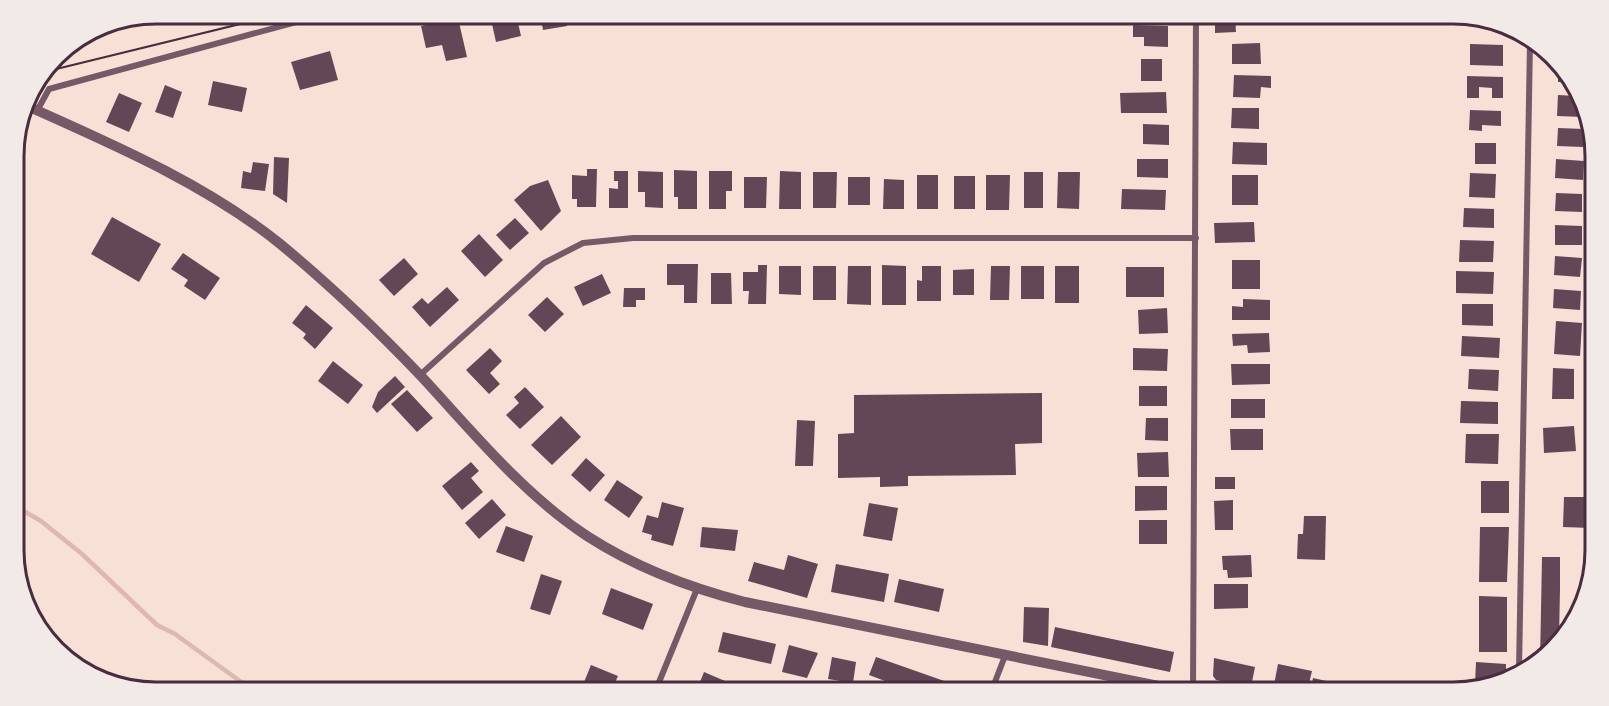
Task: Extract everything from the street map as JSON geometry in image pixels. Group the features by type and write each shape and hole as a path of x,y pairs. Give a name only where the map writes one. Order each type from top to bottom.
{"street":[{"path":"37,111 49,89 289,24"},
{"path":"1193,682 1196,24"},
{"path":"1519,664 1530,49"},
{"path":"33,109 158,167 208,194 278,242 332,289 420,375 492,454 585,535 615,553 697,589 745,602 1137,682"},
{"path":"420,375 544,263 583,243 633,237 1196,238"},
{"path":"659,682 697,589"},
{"path":"995,682 1005,656"}],"path":[{"path":"57,69 240,24"}],"building":[{"path":"459,24 467,57 446,61 442,45 426,48 421,26"},
{"path":"492,24 518,24 521,36 496,42"},
{"path":"542,24 567,24 567,26 543,30"},
{"path":"1215,24 1236,24 1236,32 1215,33"},
{"path":"1133,25 1168,26 1168,47 1144,46 1144,37 1133,37"},
{"path":"1260,43 1261,64 1232,64 1232,44"},
{"path":"1470,44 1503,45 1503,66 1470,65"},
{"path":"330,51 338,80 300,90 291,62"},
{"path":"1141,59 1162,59 1162,81 1141,81"},
{"path":"1234,75 1271,76 1271,88 1261,87 1260,98 1233,97"},
{"path":"1467,76 1503,77 1503,98 1492,98 1492,88 1479,87 1479,98 1467,98"},
{"path":"213,81 247,88 242,112 208,105"},
{"path":"165,85 182,92 173,118 155,112"},
{"path":"1166,92 1167,113 1121,113 1120,93"},
{"path":"119,93 142,103 129,132 106,122"},
{"path":"1558,95 1570,96 1579,117 1557,116"},
{"path":"1232,108 1259,108 1259,129 1231,128"},
{"path":"1470,110 1501,111 1501,126 1482,125 1482,131 1469,130"},
{"path":"1143,124 1169,125 1169,145 1143,144"},
{"path":"1558,128 1582,129 1583,147 1557,146"},
{"path":"1233,142 1267,143 1267,165 1232,164"},
{"path":"1475,143 1496,143 1496,164 1475,164"},
{"path":"274,157 289,158 287,203 273,194"},
{"path":"1137,159 1168,159 1168,178 1137,177"},
{"path":"1556,159 1584,161 1583,180 1555,178"},
{"path":"253,162 269,164 265,191 241,188 243,171 251,173"},
{"path":"587,169 597,169 596,207 577,207 577,199 572,199 572,175 587,176"},
{"path":"674,170 697,171 697,209 678,209 678,197 674,197"},
{"path":"614,171 628,171 628,208 609,208 609,188 618,189 618,181 614,181"},
{"path":"638,171 663,172 663,208 645,207 645,192 638,192"},
{"path":"709,171 732,171 732,191 726,191 726,209 709,209"},
{"path":"780,171 801,172 801,209 779,209"},
{"path":"813,172 837,172 836,208 813,208"},
{"path":"1024,172 1043,172 1043,208 1024,208"},
{"path":"1058,172 1080,172 1079,209 1057,208"},
{"path":"1470,173 1496,174 1495,198 1469,197"},
{"path":"917,175 938,175 938,209 917,209"},
{"path":"986,175 1010,175 1009,210 986,210"},
{"path":"1232,175 1258,175 1258,205 1232,205"},
{"path":"954,176 975,176 975,209 954,209"},
{"path":"744,177 767,177 766,208 744,208"},
{"path":"848,177 870,177 870,205 848,205"},
{"path":"884,179 904,180 904,209 883,209"},
{"path":"548,180 561,211 541,231 514,200 530,186"},
{"path":"1122,189 1166,190 1165,210 1121,209"},
{"path":"1556,193 1582,194 1582,212 1555,211"},
{"path":"1464,208 1494,209 1494,228 1463,227"},
{"path":"112,217 161,244 139,282 91,254"},
{"path":"515,218 529,233 510,250 496,235"},
{"path":"1254,222 1255,242 1215,243 1214,223"},
{"path":"1555,225 1582,226 1582,245 1555,245"},
{"path":"479,234 503,260 485,277 461,251"},
{"path":"1460,240 1494,241 1493,262 1459,262"},
{"path":"183,253 220,278 205,300 184,286 188,280 171,269"},
{"path":"1555,256 1582,258 1580,277 1554,275"},
{"path":"404,258 418,274 394,296 379,280"},
{"path":"1232,260 1260,260 1260,289 1232,289"},
{"path":"667,264 698,264 697,303 684,303 684,285 667,285"},
{"path":"758,265 767,265 766,304 748,304 749,291 743,291 743,272 758,272"},
{"path":"882,265 906,266 906,305 882,305"},
{"path":"779,266 801,266 801,295 779,294"},
{"path":"813,266 836,266 836,300 813,300"},
{"path":"848,266 871,266 871,305 847,304"},
{"path":"922,266 941,266 941,301 917,301 917,280 922,281"},
{"path":"991,266 1010,266 1009,300 990,300"},
{"path":"1021,266 1044,266 1044,299 1021,299"},
{"path":"1055,266 1079,266 1079,303 1055,303"},
{"path":"1126,267 1164,267 1164,297 1126,297"},
{"path":"974,269 974,295 953,295 953,270"},
{"path":"1456,271 1494,272 1493,294 1456,293"},
{"path":"711,273 731,273 732,304 711,304"},
{"path":"602,274 611,293 583,306 574,287"},
{"path":"447,287 459,300 430,327 412,307 422,298 428,304"},
{"path":"624,288 645,288 645,300 636,300 636,307 623,307"},
{"path":"1554,289 1581,291 1580,310 1553,308"},
{"path":"547,297 564,314 545,332 528,315"},
{"path":"1243,299 1270,300 1270,320 1232,320 1232,306 1243,307"},
{"path":"1462,304 1493,304 1493,326 1462,325"},
{"path":"306,305 333,328 315,349 303,338 306,334 292,323"},
{"path":"1167,308 1168,333 1139,334 1138,310"},
{"path":"1556,321 1582,323 1580,356 1554,354"},
{"path":"1269,333 1270,352 1248,353 1247,345 1233,346 1232,334"},
{"path":"1462,336 1500,338 1499,358 1461,356"},
{"path":"490,348 502,361 490,373 500,384 489,394 466,370"},
{"path":"1133,348 1168,349 1167,371 1133,370"},
{"path":"333,361 363,385 348,404 318,381"},
{"path":"1231,364 1270,364 1270,384 1232,385"},
{"path":"1553,368 1574,369 1574,399 1552,399"},
{"path":"1469,369 1499,370 1498,391 1468,389"},
{"path":"395,376 405,387 377,413 372,407 378,392"},
{"path":"1139,386 1167,386 1167,406 1139,406"},
{"path":"525,387 544,407 520,429 506,415 519,403 514,397"},
{"path":"407,390 433,418 417,432 391,404"},
{"path":"1042,393 1042,443 1015,444 1016,475 908,476 908,486 880,487 880,477 838,478 838,434 854,433 854,395"},
{"path":"1231,399 1265,399 1265,418 1231,418"},
{"path":"1461,401 1498,402 1498,424 1460,423"},
{"path":"561,416 581,437 552,465 531,445"},
{"path":"1146,418 1168,418 1168,441 1145,440"},
{"path":"797,420 815,421 813,466 795,466"},
{"path":"1574,426 1576,451 1544,453 1543,428"},
{"path":"1230,429 1263,429 1263,450 1231,450"},
{"path":"1466,434 1499,434 1498,464 1465,463"},
{"path":"1168,452 1169,477 1138,477 1137,453"},
{"path":"586,458 605,475 590,492 571,475"},
{"path":"471,462 479,471 471,478 483,492 462,510 442,486"},
{"path":"1215,477 1235,477 1235,489 1215,489"},
{"path":"617,480 643,497 629,518 604,500"},
{"path":"1481,481 1509,481 1509,513 1481,513"},
{"path":"1135,486 1167,486 1167,510 1135,511"},
{"path":"1564,497 1585,497 1585,528 1563,527"},
{"path":"492,499 506,515 479,539 465,523"},
{"path":"1233,500 1233,530 1215,530 1214,501"},
{"path":"662,502 684,508 673,546 651,540 652,535 642,532 647,515 658,518"},
{"path":"869,503 898,508 892,541 863,536"},
{"path":"1304,516 1326,516 1325,560 1297,559 1298,534 1303,534"},
{"path":"1139,520 1167,520 1167,544 1139,544"},
{"path":"506,526 533,536 524,562 496,552"},
{"path":"702,527 738,530 735,551 700,547"},
{"path":"1480,527 1509,527 1507,582 1479,582"},
{"path":"788,555 818,564 807,598 748,581 754,562 784,570"},
{"path":"1251,555 1252,577 1228,578 1227,570 1223,570 1222,556"},
{"path":"1542,557 1560,557 1559,629 1540,649"},
{"path":"836,564 889,574 884,602 831,592"},
{"path":"541,574 562,581 550,615 530,609"},
{"path":"899,579 944,589 939,612 894,602"},
{"path":"1214,584 1248,584 1248,608 1214,609"},
{"path":"611,588 653,604 643,630 602,614"},
{"path":"1479,596 1507,597 1507,652 1479,652"},
{"path":"1024,607 1049,608 1048,646 1023,642"},
{"path":"1055,627 1174,652 1170,672 1051,647"},
{"path":"723,632 776,644 771,664 718,652"},
{"path":"789,645 818,653 807,678 782,672"},
{"path":"832,657 856,662 853,682 828,679"},
{"path":"876,657 947,682 888,682 869,675"},
{"path":"1214,658 1255,667 1252,682 1226,682 1216,680 1213,676"},
{"path":"1476,662 1506,664 1504,672 1475,680"},
{"path":"1278,664 1312,671 1309,682 1275,682"},
{"path":"591,665 618,676 615,682 584,682"},
{"path":"704,672 727,682 700,682"},
{"path":"1313,678 1331,682 1312,682"}],"waterway":[{"path":"24,511 41,521 82,554 157,625 175,634 241,682"}]}
